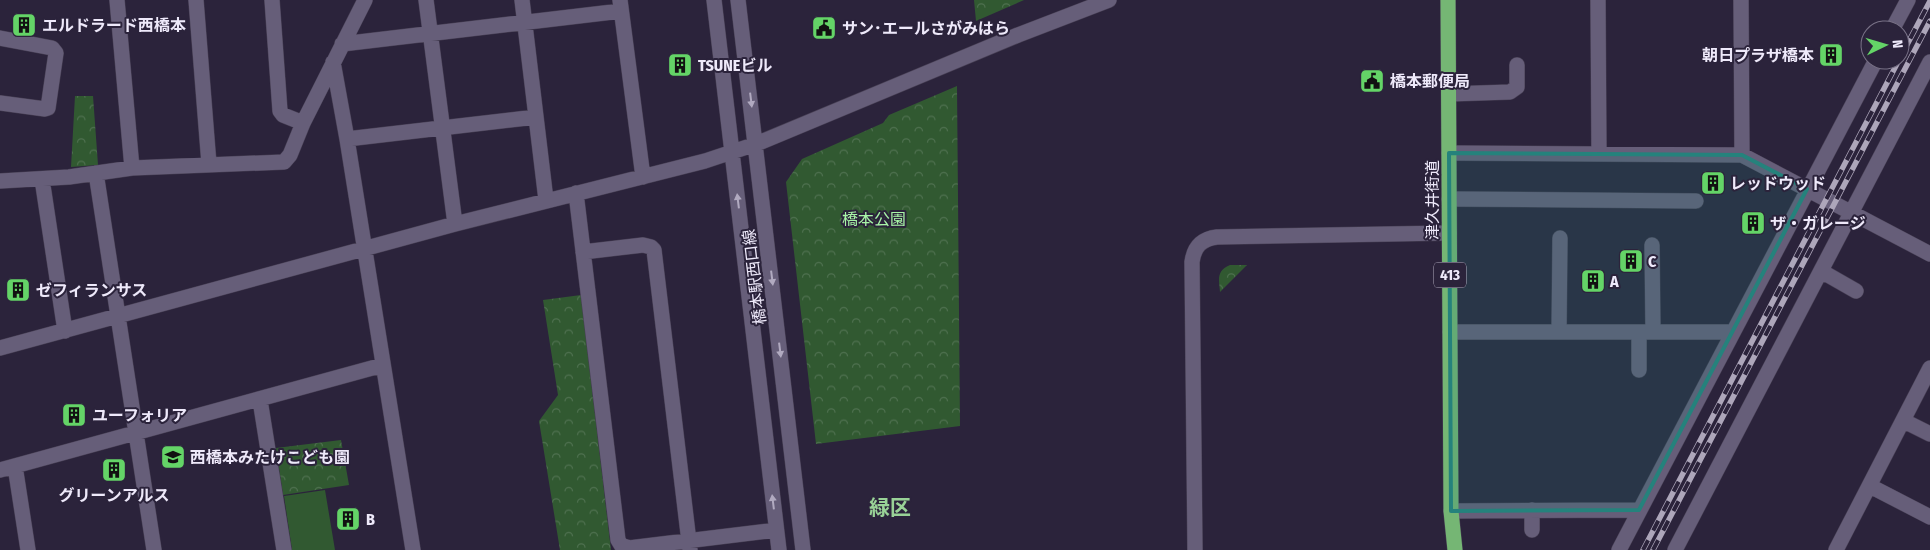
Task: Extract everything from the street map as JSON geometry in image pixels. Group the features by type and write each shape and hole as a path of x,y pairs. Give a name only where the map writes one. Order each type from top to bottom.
{"highway":[{"name":"津久井街道","path":"1448,0 1451,511 1455,550"}],"street":[{"path":"117,0 132,168"},
{"path":"196,0 209,164"},
{"path":"272,0 280,111 283,115 303,122"},
{"path":"0,182 132,168 284,162 290,155 303,122 365,0"},
{"path":"426,0 455,224"},
{"path":"522,0 546,200"},
{"name":"橋本駅西口線","path":"714,0 778,550"},
{"name":"橋本駅西口線","path":"738,0 804,550"},
{"path":"0,348 364,248 546,200 705,161 756,144 1009,39 1109,0"},
{"path":"1598,0 1599,154"},
{"path":"1741,0 1742,155"},
{"path":"1897,20 1908,0"},
{"path":"342,44 525,22 621,6 642,177"},
{"path":"0,38 52,48 56,53 48,108 0,103"},
{"path":"333,62 413,550"},
{"path":"1449,94 1510,92 1516,86 1517,65"},
{"path":"1675,550 1929,68"},
{"path":"1619,550 1871,70"},
{"path":"347,139 536,117"},
{"path":"1449,153 1742,155 1930,254"},
{"path":"96,173 153,550"},
{"path":"42,178 65,331"},
{"path":"576,193 618,540 621,545 629,548 689,546 776,530"},
{"path":"1449,199 1696,201"},
{"path":"1195,550 1192,262 1196,248 1206,239 1216,237 1449,234"},
{"path":"1559,332 1560,238"},
{"path":"1639,370 1646,332 1652,244"},
{"path":"583,252 643,245 647,245 654,250 689,546"},
{"path":"1821,271 1856,291"},
{"path":"1450,332 1733,332"},
{"path":"0,470 382,365"},
{"path":"1836,550 1930,368"},
{"path":"260,400 284,550"},
{"path":"1904,421 1930,434"},
{"path":"15,466 28,550"},
{"path":"1870,486 1930,517"},
{"path":"1532,510 1532,530"},
{"path":"1451,511 1639,510"}],"highlighted area":[{"path":"1449,153 1742,155 1807,189 1639,510 1451,511"}],"green space":[{"path":"974,0 1024,0 976,21"},
{"name":"橋本公園","path":"957,86 960,426 816,444 786,182 802,159 883,123 889,115"},
{"path":"75,96 93,96 98,165 71,167"},
{"path":"1230,265 1247,265 1220,292 1220,273"},
{"path":"581,295 611,550 560,550 539,421 558,395 543,300"},
{"path":"341,440 349,485 283,495 276,448"},
{"path":"325,490 335,550 292,550 284,496"}],"railway":[{"path":"1910,39 1930,1"},
{"path":"1653,550 1930,21"},
{"path":"1643,550 1894,70"}],"place":[{"name":"エルドラード西橋本","path":"24,25"},
{"name":"サン･エールさがみはら","path":"824,28"},
{"name":"朝日プラザ橋本","path":"1831,55"},
{"name":"TSUNEビル","path":"680,65"},
{"name":"橋本郵便局","path":"1372,81"},
{"name":"レッドウッド","path":"1713,183"},
{"name":"ザ・ガレージ","path":"1753,223"},
{"name":"C","path":"1631,261"},
{"name":"A","path":"1593,281"},
{"name":"ゼフィランサス","path":"18,290"},
{"name":"ユーフォリア","path":"74,415"},
{"name":"西橋本みたけこども園","path":"173,457"},
{"name":"グリーンアルス","path":"114,470"},
{"name":"B","path":"348,519"}],"district":[{"name":"緑区","path":"890,508"}]}
